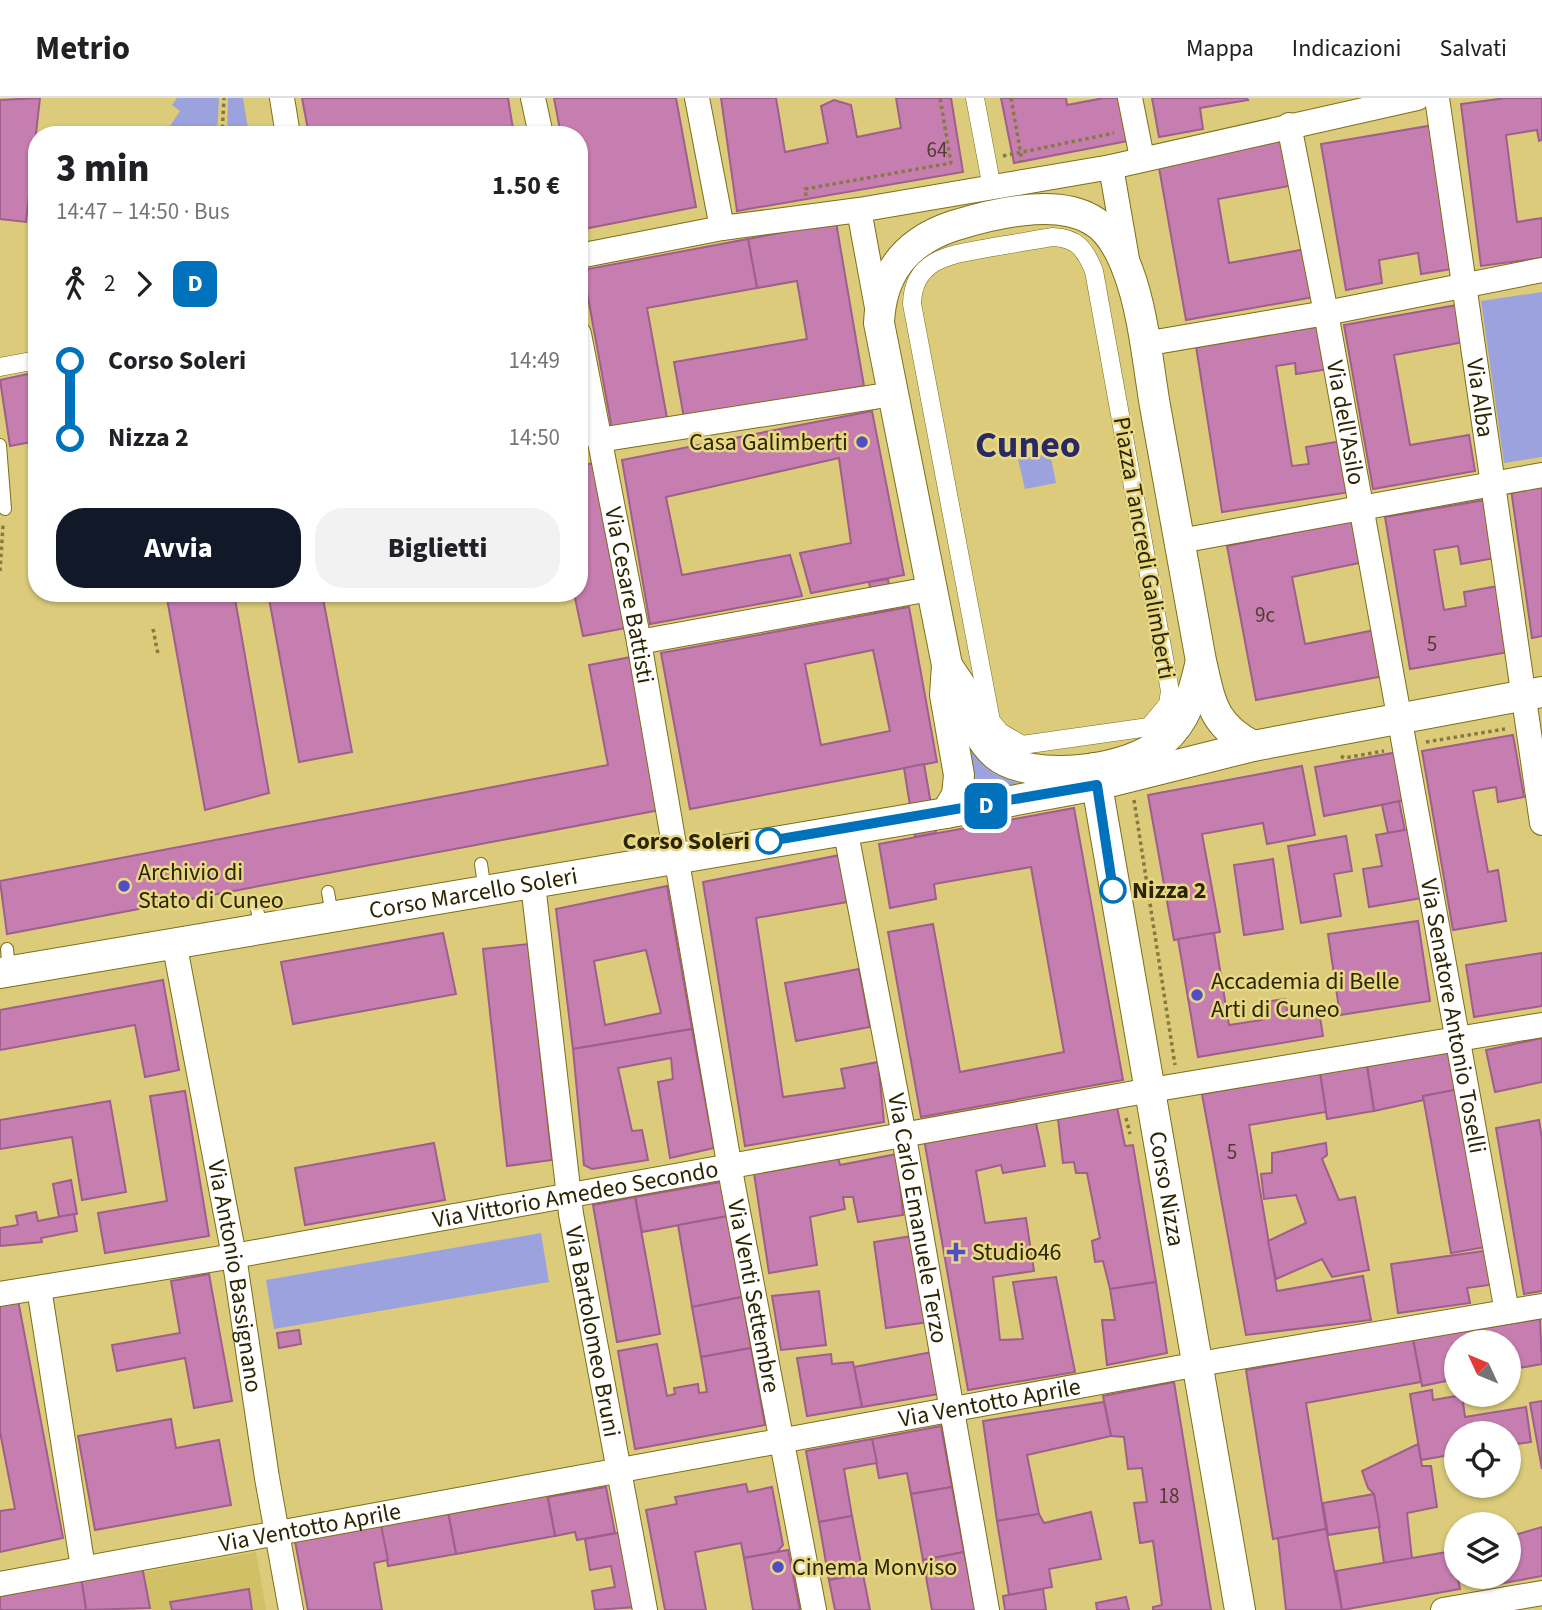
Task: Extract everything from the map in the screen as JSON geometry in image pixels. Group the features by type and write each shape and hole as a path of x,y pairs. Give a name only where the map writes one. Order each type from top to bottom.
{"street":[{"path":"282,98 287,126"},
{"path":"533,98 539,126"},
{"path":"697,98 722,229"},
{"path":"975,98 994,202"},
{"path":"1130,98 1142,158"},
{"path":"1111,167 1417,98"},
{"name":"Via Alba","path":"1437,98 1493,484 1532,695 1542,823"},
{"name":"Via dell'Asilo","path":"1289,125 1401,720"},
{"name":"Piazza Tancredi Galimberti","path":"879,324 884,286 894,266 929,236 953,226 994,202 1111,167 1201,661 1217,716 1232,735 1253,746"},
{"name":"Piazza Tancredi Galimberti","path":"946,813 957,794 960,775 945,695 947,665 930,589 859,211 994,202 1051,208 1093,220 1119,250 1129,273"},
{"path":"588,254 722,229 859,211"},
{"name":"Piazza Tancredi Galimberti","path":"1053,237 1077,242 1087,253 1096,284 1170,691 1168,704 1149,727 1022,745 1000,732 991,721 912,304 913,290 925,270 935,261 958,254 1053,237"},
{"path":"1144,344 1326,313 1542,270"},
{"path":"0,367 28,362"},
{"name":"Via Cesare Battisti","path":"588,382 639,642 676,858"},
{"path":"599,440 893,394"},
{"path":"1180,541 1542,475"},
{"path":"639,642 930,589"},
{"name":"Piazza Tancredi Galimberti","path":"947,665 967,697 977,734 996,755 1019,767 1044,773 1095,776 1162,743 1186,711 1201,661"},
{"path":"1253,746 1532,695"},
{"name":"Via Senatore Antonio Toselli","path":"1401,720 1507,1312"},
{"name":"Piazza Tancredi Galimberti","path":"946,813 1095,776 1253,746"},
{"name":"Corso Nizza","path":"1095,776 1240,1610"},
{"name":"Corso Marcello Soleri","path":"5,965 174,942 258,916 483,878 533,884 845,828 946,813"},
{"name":"Via Carlo Emanuele Terzo","path":"845,828 903,1135 987,1610"},
{"name":"Via Venti Settembre","path":"676,858 729,1167 814,1610"},
{"name":"Via Bartolomeo Bruni","path":"533,884 568,1196 645,1610"},
{"name":"Via Antonio Bassignano","path":"174,942 234,1256 276,1533 291,1610"},
{"name":"Via Vittorio Amedeo Secondo","path":"0,1294 234,1256 1151,1090 1542,1025"},
{"path":"39,1288 83,1568"},
{"name":"Via Ventotto Aprile","path":"0,1584 1199,1364 1542,1306"},
{"path":"1443,1610 1542,1593"}],"lane":[{"path":"0,445 5,509"}],"path":[{"path":"222,126 224,98"},
{"path":"807,199 805,189 951,163 940,98"},
{"path":"1011,98 1022,162"},
{"path":"1012,154 1114,133"},
{"path":"0,571 3,526"},
{"path":"153,629 158,654"},
{"path":"1423,743 1511,728"},
{"path":"1336,753 1344,758 1393,750"},
{"path":"1139,792 1132,802 1142,852"}],"shaded area":[{"path":"177,98 219,98 217,126 170,126 180,111 172,105"},
{"path":"228,98 243,98 248,126 227,126"},
{"path":"1542,292 1542,457 1504,463 1481,301"},
{"path":"1050,453 1056,483 1025,489 1018,459"},
{"path":"959,704 972,748 978,758 995,773 1026,785 970,795"},
{"path":"541,1233 549,1282 274,1329 266,1280"},
{"path":"256,1552 266,1610 150,1610 144,1572"}],"building":[{"path":"40,98 37,126 28,126 26,222 0,219 0,100"},
{"path":"302,98 508,98 513,126 307,126"},
{"path":"554,98 676,98 696,207 588,228 588,126 559,126"},
{"path":"721,98 776,98 785,152 828,143 821,106 834,100 851,105 857,137 901,128 896,98 951,98 963,172 737,211"},
{"path":"1001,98 1066,98 1067,105 1104,98 1125,98 1133,140 1014,163"},
{"path":"1152,98 1248,100 1200,108 1203,129 1159,137"},
{"path":"1506,98 1542,98 1542,140 1539,141 1537,130 1506,135 1517,222 1542,218 1542,258 1481,266 1461,104"},
{"path":"1434,125 1458,268 1421,274 1418,253 1379,260 1382,283 1346,290 1321,144"},
{"path":"1285,138 1294,185 1218,199 1229,263 1306,249 1314,297 1186,320 1158,162"},
{"path":"836,222 864,386 684,418 674,362 807,339 797,281 757,288 748,239"},
{"path":"748,239 757,288 647,308 667,418 612,429 588,297 588,269"},
{"path":"1457,305 1464,342 1394,355 1410,445 1469,435 1475,471 1373,489 1344,325"},
{"path":"1322,326 1329,369 1296,374 1295,363 1276,366 1292,466 1309,464 1306,447 1342,441 1350,492 1222,512 1196,346"},
{"path":"28,374 28,443 10,446 0,380"},
{"path":"872,411 904,575 811,593 800,553 851,543 839,458 666,497 682,575 790,555 802,596 650,624 622,460"},
{"path":"594,463 626,628 583,636 576,602 588,602 588,464"},
{"path":"1542,483 1542,636 1532,638 1511,489"},
{"path":"1485,500 1495,558 1461,564 1458,546 1434,550 1444,610 1466,606 1464,592 1498,586 1509,652 1410,669 1385,517"},
{"path":"1356,520 1364,562 1292,577 1305,644 1375,630 1384,676 1256,700 1227,546"},
{"path":"888,579 893,610 875,613 869,582"},
{"path":"168,602 236,602 269,793 205,810"},
{"path":"270,602 324,602 352,752 299,762"},
{"path":"909,607 937,762 690,809 661,653","holes":["873,650 890,731 821,745 805,664"]},
{"path":"631,657 660,810 7,934 0,881 608,765 589,665"},
{"path":"1513,735 1524,797 1498,802 1496,787 1473,791 1488,872 1498,870 1506,921 1453,930 1422,751"},
{"path":"1398,752 1407,800 1324,816 1315,767"},
{"path":"924,764 936,833 915,837 904,768"},
{"path":"1302,766 1315,835 1267,844 1263,823 1202,834 1220,932 1174,940 1148,795"},
{"path":"1399,801 1405,831 1388,833 1382,805"},
{"path":"1074,808 1123,1080 921,1117 888,932 933,924 960,1072 1064,1052 1031,867 934,884 936,899 890,908 879,844"},
{"path":"1416,828 1428,897 1369,907 1363,869 1382,866 1376,835"},
{"path":"1346,836 1352,871 1334,874 1341,916 1301,923 1288,846"},
{"path":"850,853 859,900 756,918 783,1097 845,1088 841,1069 878,1062 884,1122 745,1146 703,882"},
{"path":"1273,859 1283,929 1244,935 1234,865"},
{"path":"667,886 692,1029 573,1049 556,909","holes":["646,950 661,1013 605,1025 594,961"]},
{"path":"1418,921 1430,1001 1340,1015 1328,934"},
{"path":"443,933 456,994 293,1024 281,962"},
{"path":"1214,933 1229,1025 1262,1020 1259,1003 1285,999 1288,1016 1319,1011 1323,1036 1198,1057 1178,939"},
{"path":"528,944 552,1160 507,1166 483,949"},
{"path":"1542,953 1542,1006 1474,1017 1466,965"},
{"path":"859,969 870,1027 796,1041 785,983"},
{"path":"163,980 179,1070 145,1077 135,1025 0,1050 0,1010"},
{"path":"692,1029 714,1148 670,1158 658,1082 673,1079 671,1058 618,1068 632,1131 642,1130 648,1160 592,1169 584,1165 573,1049"},
{"path":"1542,1038 1542,1082 1495,1092 1486,1050"},
{"path":"1457,1051 1464,1089 1423,1096 1424,1100 1374,1111 1367,1066"},
{"path":"1367,1066 1374,1111 1327,1119 1320,1073"},
{"path":"1320,1073 1326,1112 1249,1125 1277,1291 1363,1276 1371,1320 1246,1335 1202,1094"},
{"path":"1459,1089 1486,1247 1451,1253 1423,1096"},
{"path":"185,1091 209,1236 105,1253 98,1213 167,1201 150,1096"},
{"path":"110,1101 126,1192 82,1200 72,1137 0,1149 0,1120"},
{"path":"1117,1107 1125,1146 1133,1145 1156,1282 1110,1289 1103,1261 1095,1262 1092,1241 1100,1238 1087,1173 1076,1173 1074,1162 1063,1163 1058,1119"},
{"path":"1539,1120 1542,1139 1542,1291 1524,1294 1496,1128"},
{"path":"1036,1123 1045,1166 1003,1173 1001,1165 976,1171 985,1223 1026,1218 1034,1271 993,1277 1000,1340 1023,1339 1013,1282 1056,1277 1075,1372 968,1390 924,1139"},
{"path":"434,1143 445,1200 305,1225 295,1168"},
{"path":"1326,1143 1327,1155 1322,1159 1339,1200 1355,1197 1369,1270 1332,1277 1322,1259 1276,1279 1268,1241 1306,1223 1296,1195 1264,1199 1261,1174 1272,1173 1272,1153"},
{"path":"897,1154 903,1215 858,1222 853,1197 843,1197 845,1209 810,1217 817,1265 769,1273 754,1173 838,1158 840,1165"},
{"path":"71,1180 77,1214 59,1217 53,1184"},
{"path":"721,1182 728,1216 642,1232 635,1197"},
{"path":"635,1197 660,1334 617,1342 593,1205"},
{"path":"36,1212 38,1221 74,1214 77,1231 41,1238 42,1242 0,1246 0,1228 18,1225 16,1216"},
{"path":"728,1216 742,1297 692,1307 678,1225"},
{"path":"912,1236 929,1322 886,1328 874,1242"},
{"path":"1491,1250 1496,1284 1467,1288 1470,1303 1398,1313 1391,1264"},
{"path":"209,1274 232,1401 194,1408 185,1358 117,1371 112,1345 180,1333 171,1281"},
{"path":"1156,1282 1167,1353 1107,1365 1102,1320 1115,1320 1110,1289"},
{"path":"819,1291 826,1345 781,1350 772,1296"},
{"path":"742,1297 751,1348 701,1357 692,1307"},
{"path":"18,1300 63,1538 0,1552 0,1511 15,1509 0,1432 0,1303"},
{"path":"1540,1319 1542,1364 1521,1368 1521,1330 1470,1330"},
{"path":"299,1330 301,1344 279,1348 277,1333"},
{"path":"1444,1334 1444,1381 1422,1386 1413,1339"},
{"path":"1413,1339 1421,1382 1306,1403 1326,1529 1273,1539 1246,1370"},
{"path":"657,1344 667,1396 675,1394 674,1388 698,1384 699,1393 707,1392 701,1357 751,1348 765,1425 635,1449 618,1351"},
{"path":"932,1352 939,1394 862,1407 854,1367"},
{"path":"831,1354 832,1364 853,1362 862,1407 807,1416 797,1358"},
{"path":"1174,1382 1211,1610 1153,1610 1153,1607 1162,1605 1153,1541 1140,1543 1134,1503 1147,1502 1142,1468 1128,1469 1124,1437 1111,1436 1103,1396"},
{"path":"1432,1390 1433,1400 1444,1398 1444,1407 1464,1407 1465,1417 1526,1407 1531,1442 1521,1443 1521,1421 1444,1421 1444,1456 1421,1460 1410,1394"},
{"path":"1542,1401 1542,1469 1530,1403"},
{"path":"1104,1402 1111,1436 1027,1455 1039,1514 997,1521 983,1421"},
{"path":"171,1419 176,1448 219,1440 231,1505 95,1530 78,1436"},
{"path":"941,1426 952,1487 911,1494 907,1473 879,1478 872,1439"},
{"path":"872,1439 877,1463 844,1469 852,1516 819,1522 806,1451"},
{"path":"1418,1444 1422,1466 1431,1466 1437,1507 1407,1513 1412,1559 1384,1563 1374,1494 1368,1488 1362,1471"},
{"path":"746,1484 748,1492 772,1487 783,1545 777,1552 744,1558 741,1543 695,1552 706,1610 665,1610 646,1510 677,1504 675,1497"},
{"path":"606,1487 615,1533 577,1540 575,1532 555,1536 548,1497"},
{"path":"952,1487 964,1552 923,1560 911,1494"},
{"path":"546,1489 555,1536 456,1554 447,1507"},
{"path":"1374,1494 1380,1527 1328,1535 1323,1503"},
{"path":"447,1507 456,1554 388,1566 380,1520"},
{"path":"1091,1512 1101,1559 1049,1569 1052,1587 1009,1595 997,1521 1039,1514 1044,1523"},
{"path":"852,1516 863,1574 829,1580 819,1522"},
{"path":"380,1520 388,1560 374,1563 382,1610 308,1610 294,1536"},
{"path":"1542,1527 1542,1576 1521,1580 1521,1533"},
{"path":"1326,1529 1342,1610 1286,1610 1278,1538"},
{"path":"623,1532 636,1607 595,1610 592,1591 615,1587 611,1566 590,1570 585,1539"},
{"path":"788,1550 800,1610 753,1610 744,1558"},
{"path":"964,1552 975,1610 932,1610 923,1560"},
{"path":"1444,1553 1444,1589 1460,1589 1342,1610 1336,1571"},
{"path":"142,1566 150,1608 86,1610 81,1577"},
{"path":"863,1574 870,1610 835,1610 829,1580"},
{"path":"81,1577 86,1610 0,1610 0,1591"},
{"path":"249,1589 252,1610 172,1610 170,1602"},
{"path":"1043,1589 1046,1610 1005,1610 1003,1596"},
{"path":"1126,1597 1129,1610 1097,1610 1096,1603"}],"bus line":[{"name":"D","path":"769,841 946,813 1097,785 1113,890"}],"place":[{"name":"Casa Galimberti","path":"862,442"},
{"name":"Corso Soleri","path":"769,841"},
{"name":"Archivio di Stato di Cuneo","path":"124,886"},
{"name":"Nizza 2","path":"1113,890"},
{"name":"Accademia di Belle Arti di Cuneo","path":"1197,995"},
{"name":"Studio46","path":"956,1252"},
{"name":"Cinema Monviso","path":"778,1567"}],"district":[{"name":"Cuneo","path":"1028,445"}]}
